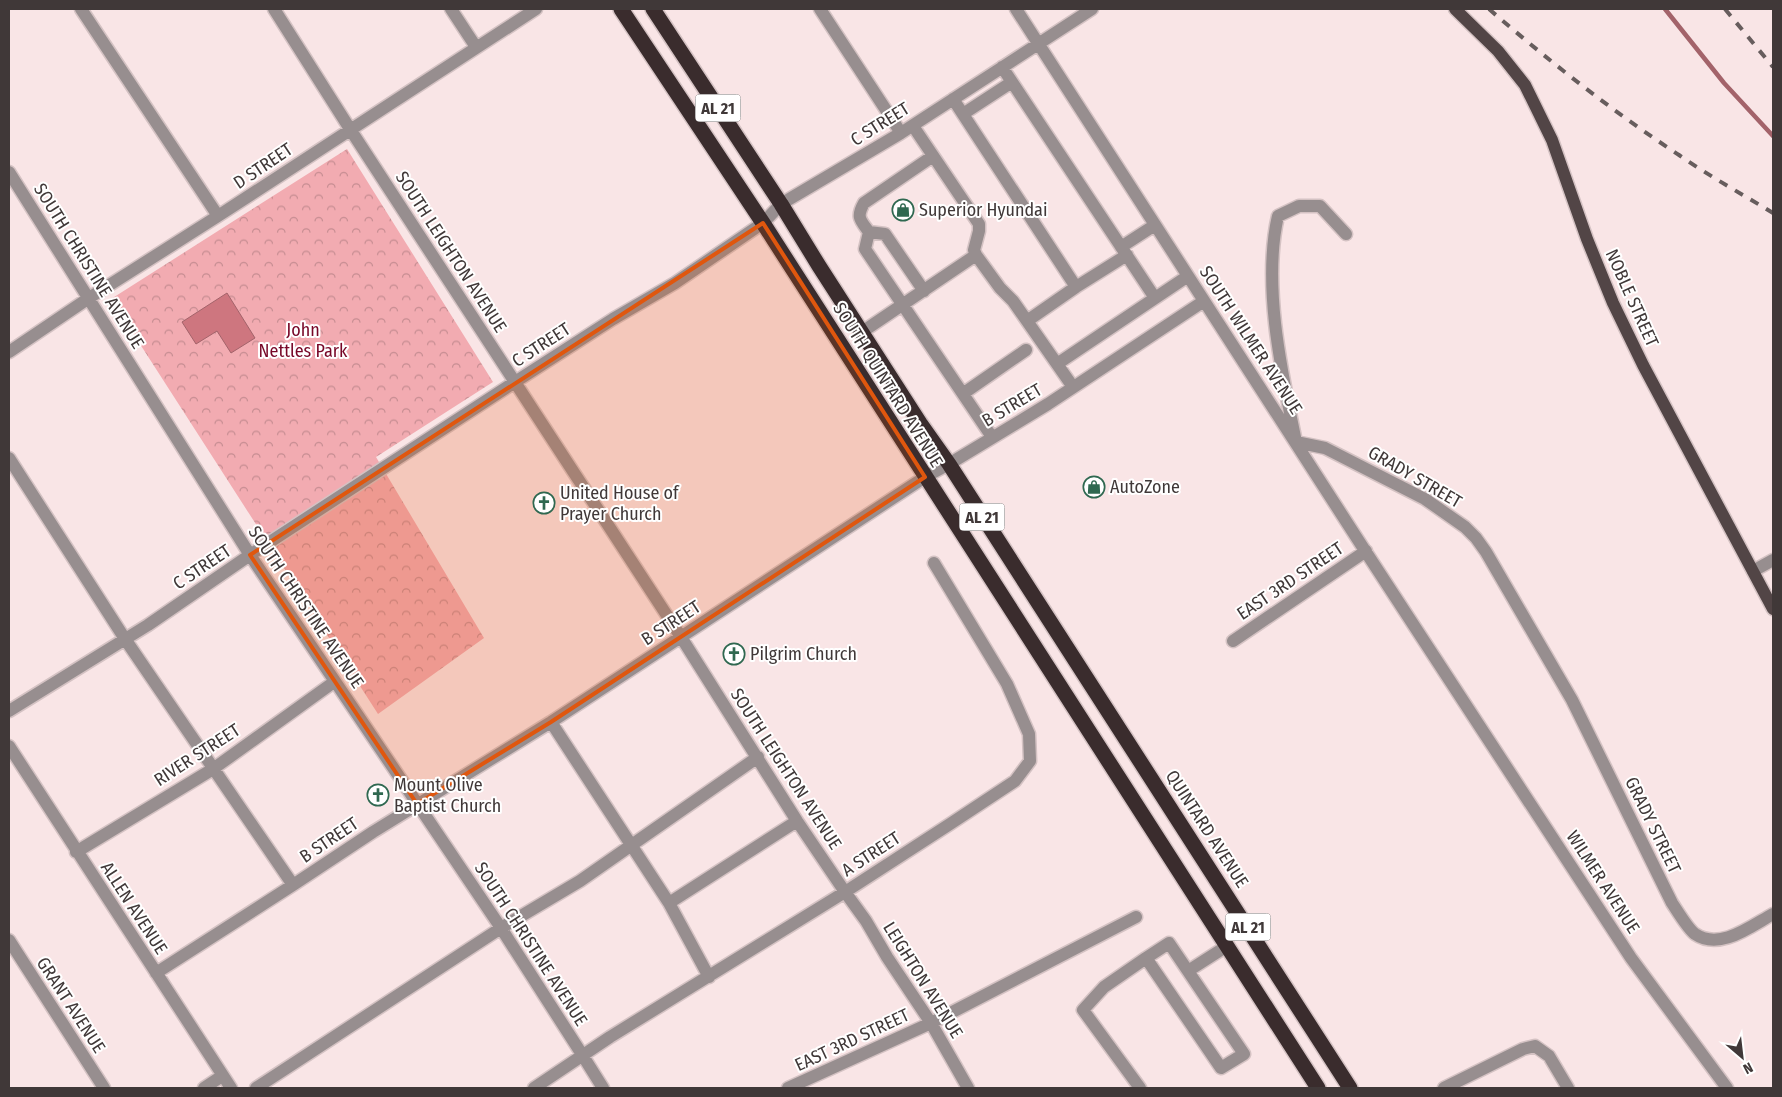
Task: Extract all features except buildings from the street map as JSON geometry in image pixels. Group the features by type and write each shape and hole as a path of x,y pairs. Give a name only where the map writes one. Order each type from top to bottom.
{"highway":[{"name":"SOUTH QUINTARD AVENUE","path":"621,9 763,223 1227,946"},
{"name":"SOUTH QUINTARD AVENUE","path":"653,9 781,204 862,332 950,464 1144,768"},
{"name":"QUINTARD AVENUE","path":"1144,768 1350,1088"},
{"name":"AL 21","path":"1227,946 1318,1088"}],"main road":[{"name":"NOBLE STREET","path":"1455,9 1498,51 1525,85 1552,140 1586,239 1613,303 1643,365 1773,609"}],"street":[{"path":"81,9 218,216"},
{"name":"SOUTH LEIGHTON AVENUE","path":"274,9 681,637 797,821 845,892"},
{"path":"451,9 476,47"},
{"name":"D STREET","path":"9,352 88,298 218,216 536,9"},
{"path":"820,9 901,133"},
{"name":"SOUTH WILMER AVENUE","path":"1016,9 1456,690"},
{"name":"C STREET","path":"9,712 125,639 515,382 613,319 675,283 763,223 781,204 901,133 1092,9"},
{"path":"1002,67 1155,298"},
{"path":"963,114 1012,82"},
{"path":"953,99 1076,287"},
{"path":"912,126 978,224 979,231 974,250 976,256 1000,288 1013,301 1073,387"},
{"path":"933,156 864,204 859,212 860,221 868,232 865,249 904,304 992,437"},
{"name":"SOUTH CHRISTINE AVENUE","path":"9,172 250,555 501,928 602,1088"},
{"path":"1296,442 1282,373 1272,284 1278,216 1299,206 1320,206 1346,234"},
{"path":"1027,321 1124,251 1155,225"},
{"path":"868,232 885,234 924,291"},
{"path":"862,332 976,256"},
{"path":"1057,364 1188,276"},
{"name":"B STREET","path":"156,973 417,804 551,722 925,478 1073,387 1204,301"},
{"path":"964,393 1026,350"},
{"name":"GRADY STREET","path":"1296,442 1325,448 1425,499 1465,527 1476,538 1572,700 1672,903 1694,934 1710,941 1727,939 1773,914"},
{"path":"9,458 125,639 293,885"},
{"name":"EAST 3RD STREET","path":"1234,641 1366,551"},
{"path":"1753,571 1773,560"},
{"name":"A STREET","path":"534,1088 610,1037 845,892 1015,781 1030,761 1029,734 1007,684 934,563"},
{"name":"RIVER STREET","path":"76,852 213,768 334,682"},
{"name":"WILMER AVENUE","path":"1456,690 1631,958 1727,1088"},
{"path":"551,722 669,904 709,977"},
{"name":"ALLEN AVENUE","path":"9,746 230,1088"},
{"path":"256,1088 501,928 580,881 758,757"},
{"path":"669,904 797,821"},
{"name":"LEIGHTON AVENUE","path":"845,892 866,921 887,957 931,1023 968,1088"},
{"name":"EAST 3RD STREET","path":"788,1088 931,1023 1136,917"},
{"name":"GRANT AVENUE","path":"9,940 104,1088"},
{"path":"1140,1088 1082,1010 1104,987 1146,958 1168,943 1244,1054 1221,1068 1146,958"},
{"path":"1188,971 1227,946"},
{"path":"1444,1088 1523,1049 1535,1046 1548,1056 1568,1088"},
{"path":"204,1088 222,1076"}],"highlighted area":[{"path":"763,223 925,477 551,722 417,804 250,555"}],"green space":[{"name":"John Nettles Park","path":"347,149 493,382 376,457 484,638 378,714 111,299"}],"shaded area":[{"path":"227,293 255,338 231,353 217,331 196,344 182,322"}],"waterway":[{"path":"1665,9 1724,83 1773,136"}],"railway":[{"path":"1489,9 1535,48 1629,121 1702,170 1773,213"},
{"path":"1725,9 1773,67"}],"place":[{"name":"Superior Hyundai","path":"903,210"},
{"name":"AutoZone","path":"1094,487"},
{"name":"United House of Prayer Church","path":"544,503"},
{"name":"Pilgrim Church","path":"734,654"},
{"name":"Mount Olive Baptist Church","path":"378,795"}]}
